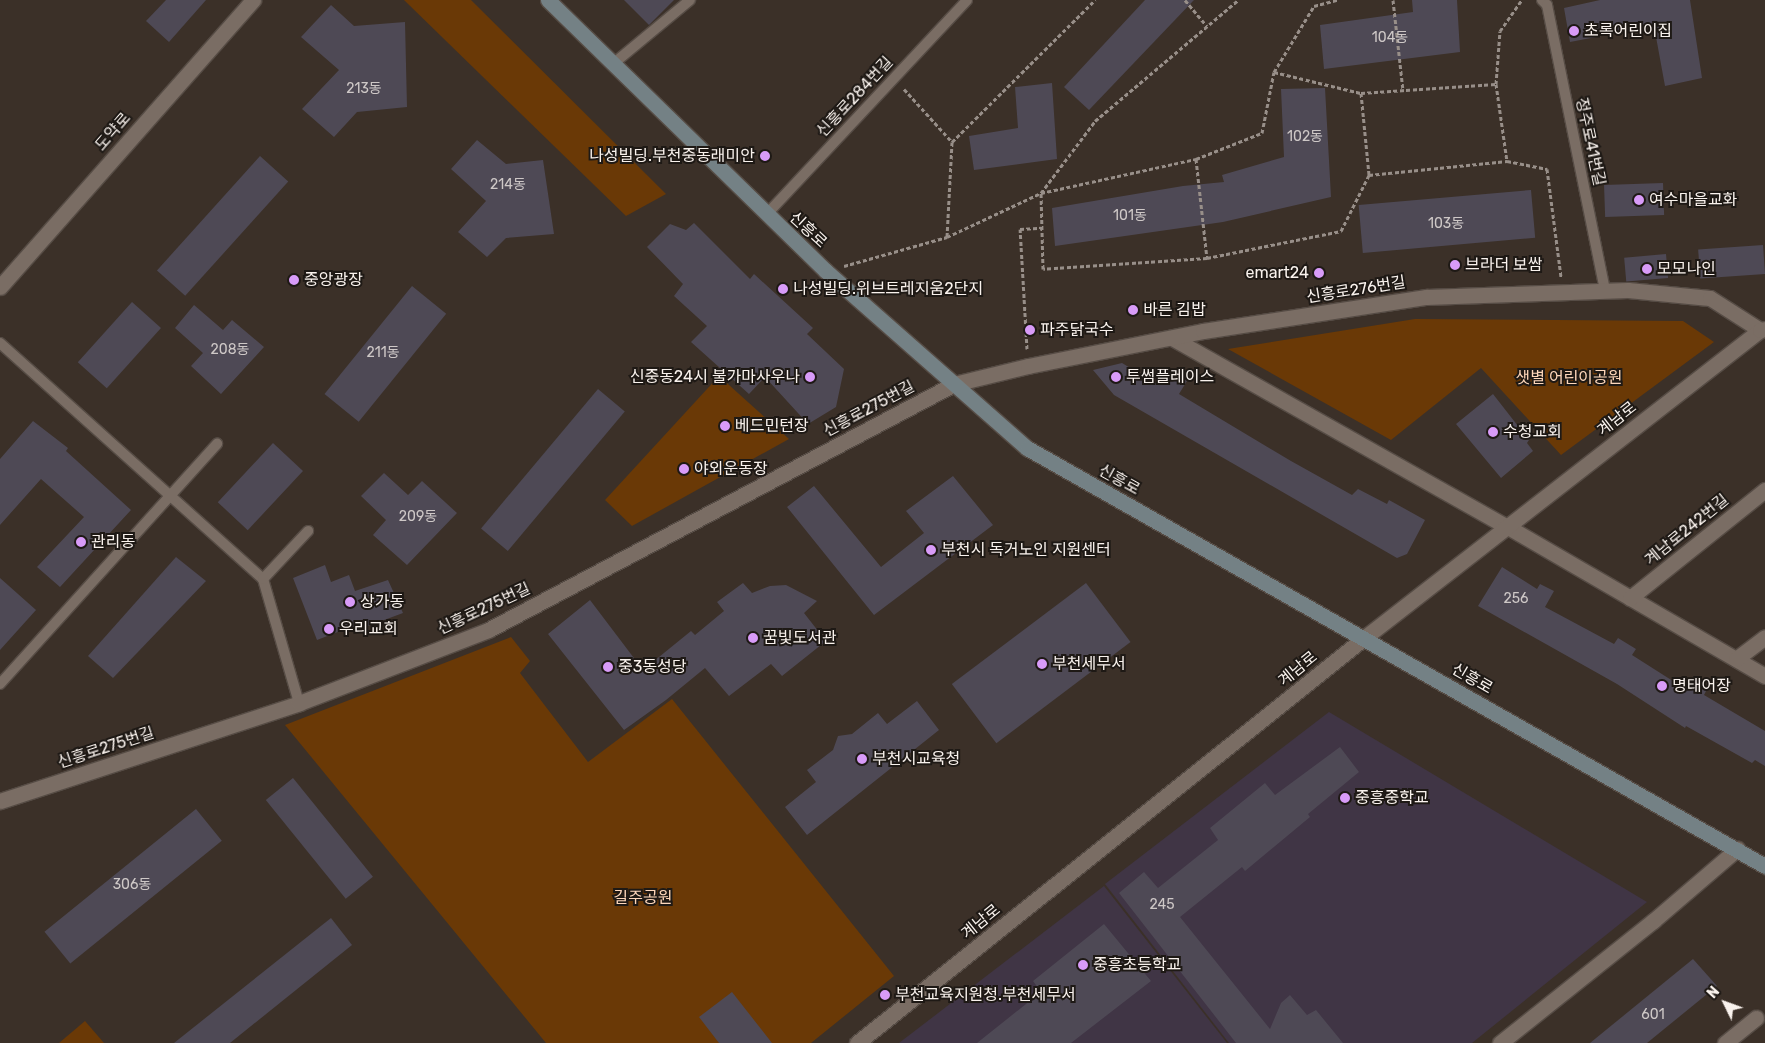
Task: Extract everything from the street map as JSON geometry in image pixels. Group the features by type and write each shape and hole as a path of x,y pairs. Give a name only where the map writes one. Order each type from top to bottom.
{"street":[{"name":"도약로","path":"0,287 253,0"},
{"name":"신흥로","path":"548,0 766,215 826,271 1027,448 1765,866"},
{"name":"신흥로276번길","path":"954,384 1028,366 1204,332 1426,297 1628,290 1710,298 1762,330"},
{"name":"계남로","path":"857,1043 1364,638 1762,330"},
{"path":"1172,338 1508,527 1765,676"},
{"name":"신흥로275번길","path":"0,801 299,702 488,630 954,384"},
{"name":"계남로242번길","path":"1630,598 1765,490"},
{"path":"1736,659 1765,637"},
{"path":"1500,1043 1653,921 1737,849"},
{"path":"1725,1043 1756,1018"}],"lane":[{"path":"613,64 690,0"},
{"name":"신흥로284번길","path":"766,215 967,0"},
{"name":"정주로41번길","path":"1542,0 1546,6 1605,291"},
{"path":"0,343 263,580 299,702"},
{"path":"0,684 217,444"},
{"path":"263,580 308,531"}],"path":[{"path":"947,237 952,142 1096,0"},
{"path":"1185,0 1208,26"},
{"path":"1238,0 1095,121 1041,193 1043,269 1207,258 1341,231 1369,175 1361,93"},
{"path":"826,271 947,237 1041,193 1196,159 1262,133 1274,72 1314,6 1337,0"},
{"path":"1393,0 1403,90"},
{"path":"1507,161 1496,84 1500,32 1522,0"},
{"path":"1274,72 1361,93 1496,84"},
{"path":"893,78 952,142"},
{"path":"1196,159 1207,258"},
{"path":"1369,175 1507,161 1547,169 1562,292"},
{"path":"1028,366 1020,229 1042,228"}],"shaded area":[{"name":"중흥중학교","path":"1329,712 1647,902 1472,1043 1229,1043 1105,884"},
{"name":"중흥초등학교","path":"1104,886 1227,1043 899,1043"}],"green space":[{"path":"404,0 471,0 666,194 626,216"},
{"name":"샛별 어린이공원","path":"1415,319 1683,321 1714,342 1561,455 1481,368 1391,440 1228,349"},
{"name":"야외운동장","path":"719,376 789,439 632,526 605,500"},
{"name":"길주공원","path":"511,637 530,661 520,673 588,762 672,699 894,976 811,1043 546,1043 285,725"},
{"path":"85,1021 104,1043 59,1043"}],"building":[{"path":"166,0 206,0 169,42 146,21"},
{"path":"624,0 674,0 649,25"},
{"path":"1145,0 1194,0 1089,110 1064,87"},
{"path":"1412,0 1457,0 1460,52 1324,69 1320,25 1413,12"},
{"path":"1600,0 1690,0 1702,78 1665,86 1654,26 1570,42 1564,8"},
{"path":"331,5 354,26 405,22 407,107 357,112 334,137 302,109 339,70 301,37"},
{"path":"1052,83 1057,159 974,170 969,136 1018,128 1015,87"},
{"path":"1325,88 1331,197 1223,222 1055,246 1052,208 1183,186 1224,182 1222,175 1284,157 1281,89"},
{"path":"477,140 506,164 543,160 554,234 506,238 487,257 458,232 486,201 451,169"},
{"path":"260,156 288,181 185,296 157,270"},
{"name":"여수마을교화","path":"1663,183 1664,215 1605,217 1604,185"},
{"path":"1531,190 1535,238 1363,253 1359,205"},
{"path":"694,223 750,279 754,274 813,328 807,334 844,369 836,407 808,424 765,377 749,394 691,342 707,326 674,296 683,284 647,247 670,224 686,230"},
{"path":"1763,245 1765,274 1700,278 1698,250"},
{"path":"1666,254 1668,278 1626,282 1624,258"},
{"path":"412,286 446,314 359,422 325,394"},
{"path":"132,302 161,328 107,388 78,362"},
{"path":"194,305 223,330 232,320 264,347 221,394 191,366 203,353 175,328"},
{"path":"1122,363 1157,384 1167,369 1187,381 1179,394 1291,461 1352,495 1358,489 1387,504 1389,500 1425,520 1407,554 1397,558 1114,395 1093,370"},
{"path":"598,389 625,411 508,551 481,528"},
{"name":"수청교회","path":"1493,394 1529,440 1527,443 1533,451 1501,478 1456,424"},
{"path":"33,421 68,448 66,451 131,510 60,587 37,567 84,517 41,479 0,525 0,459"},
{"path":"273,443 303,471 248,530 218,502"},
{"path":"384,473 408,495 422,481 457,513 407,565 373,535 386,520 361,496"},
{"name":"부천시 독거노인 지원센터","path":"953,476 993,525 874,615 787,507 814,486 881,567 924,533 906,511"},
{"path":"176,557 206,581 113,678 88,656"},
{"name":"상가동","path":"325,565 331,582 349,575 355,591 388,580 403,613 352,632 343,630 317,640 293,578"},
{"path":"1502,567 1537,589 1540,584 1554,591 1545,607 1614,644 1618,638 1636,649 1632,655 1687,690 1692,682 1707,689 1704,695 1765,731 1765,766 1755,760 1752,763 1686,726 1685,728 1617,684 1478,606"},
{"path":"0,578 36,610 0,650"},
{"path":"743,583 752,593 770,586 786,585 817,601 804,613 826,641 782,676 771,664 729,696 705,668 666,700 624,730 548,634 590,600 643,670 691,631 695,635 724,611 717,602"},
{"name":"부천세무서","path":"1086,583 1131,642 996,743 952,684"},
{"name":"부천시교육청","path":"917,701 939,730 807,835 785,807 816,782 807,770 833,750 838,736 852,734 878,713 887,724"},
{"path":"1340,747 1359,772 1308,814 1310,817 1245,871 1242,867 1180,917 1270,1029 1281,1003 1290,995 1307,1015 1316,1010 1343,1043 1236,1043 1119,893 1144,872 1158,888 1218,840 1210,828 1265,783 1275,795"},
{"path":"293,778 373,877 346,899 266,800"},
{"path":"196,809 222,841 70,964 44,932"},
{"path":"331,918 352,945 230,1043 174,1043"},
{"name":"중흥초등학교","path":"1104,924 1151,981 1071,1043 977,1043 1041,992 1033,981"},
{"path":"1693,959 1717,986 1647,1043 1590,1043"},
{"path":"732,992 772,1043 719,1043 699,1017"}],"place":[{"name":"초록어린이집","path":"1574,31"},
{"name":"나성빌딩.부천중동래미안","path":"765,156"},
{"name":"여수마을교화","path":"1639,200"},
{"name":"브라더 보쌈","path":"1455,265"},
{"name":"모모나인","path":"1647,269"},
{"name":"emart24","path":"1319,273"},
{"name":"중앙광장","path":"294,280"},
{"name":"나성빌딩.위브트레지움2단지","path":"783,289"},
{"name":"바른 김밥","path":"1133,310"},
{"name":"파주닭국수","path":"1030,330"},
{"name":"신중동24시 불가마사우나","path":"810,377"},
{"name":"투썸플레이스","path":"1116,377"},
{"name":"베드민턴장","path":"725,426"},
{"name":"수청교회","path":"1493,432"},
{"name":"야외운동장","path":"684,469"},
{"name":"관리동","path":"81,542"},
{"name":"부천시 독거노인 지원센터","path":"931,550"},
{"name":"상가동","path":"350,602"},
{"name":"우리교회","path":"329,629"},
{"name":"꿈빛도서관","path":"753,638"},
{"name":"부천세무서","path":"1042,664"},
{"name":"중3동성당","path":"608,667"},
{"name":"명태어장","path":"1662,686"},
{"name":"부천시교육청","path":"862,759"},
{"name":"중흥중학교","path":"1345,798"},
{"name":"중흥초등학교","path":"1083,965"},
{"name":"부천교육지원청.부천세무서","path":"885,995"}]}
